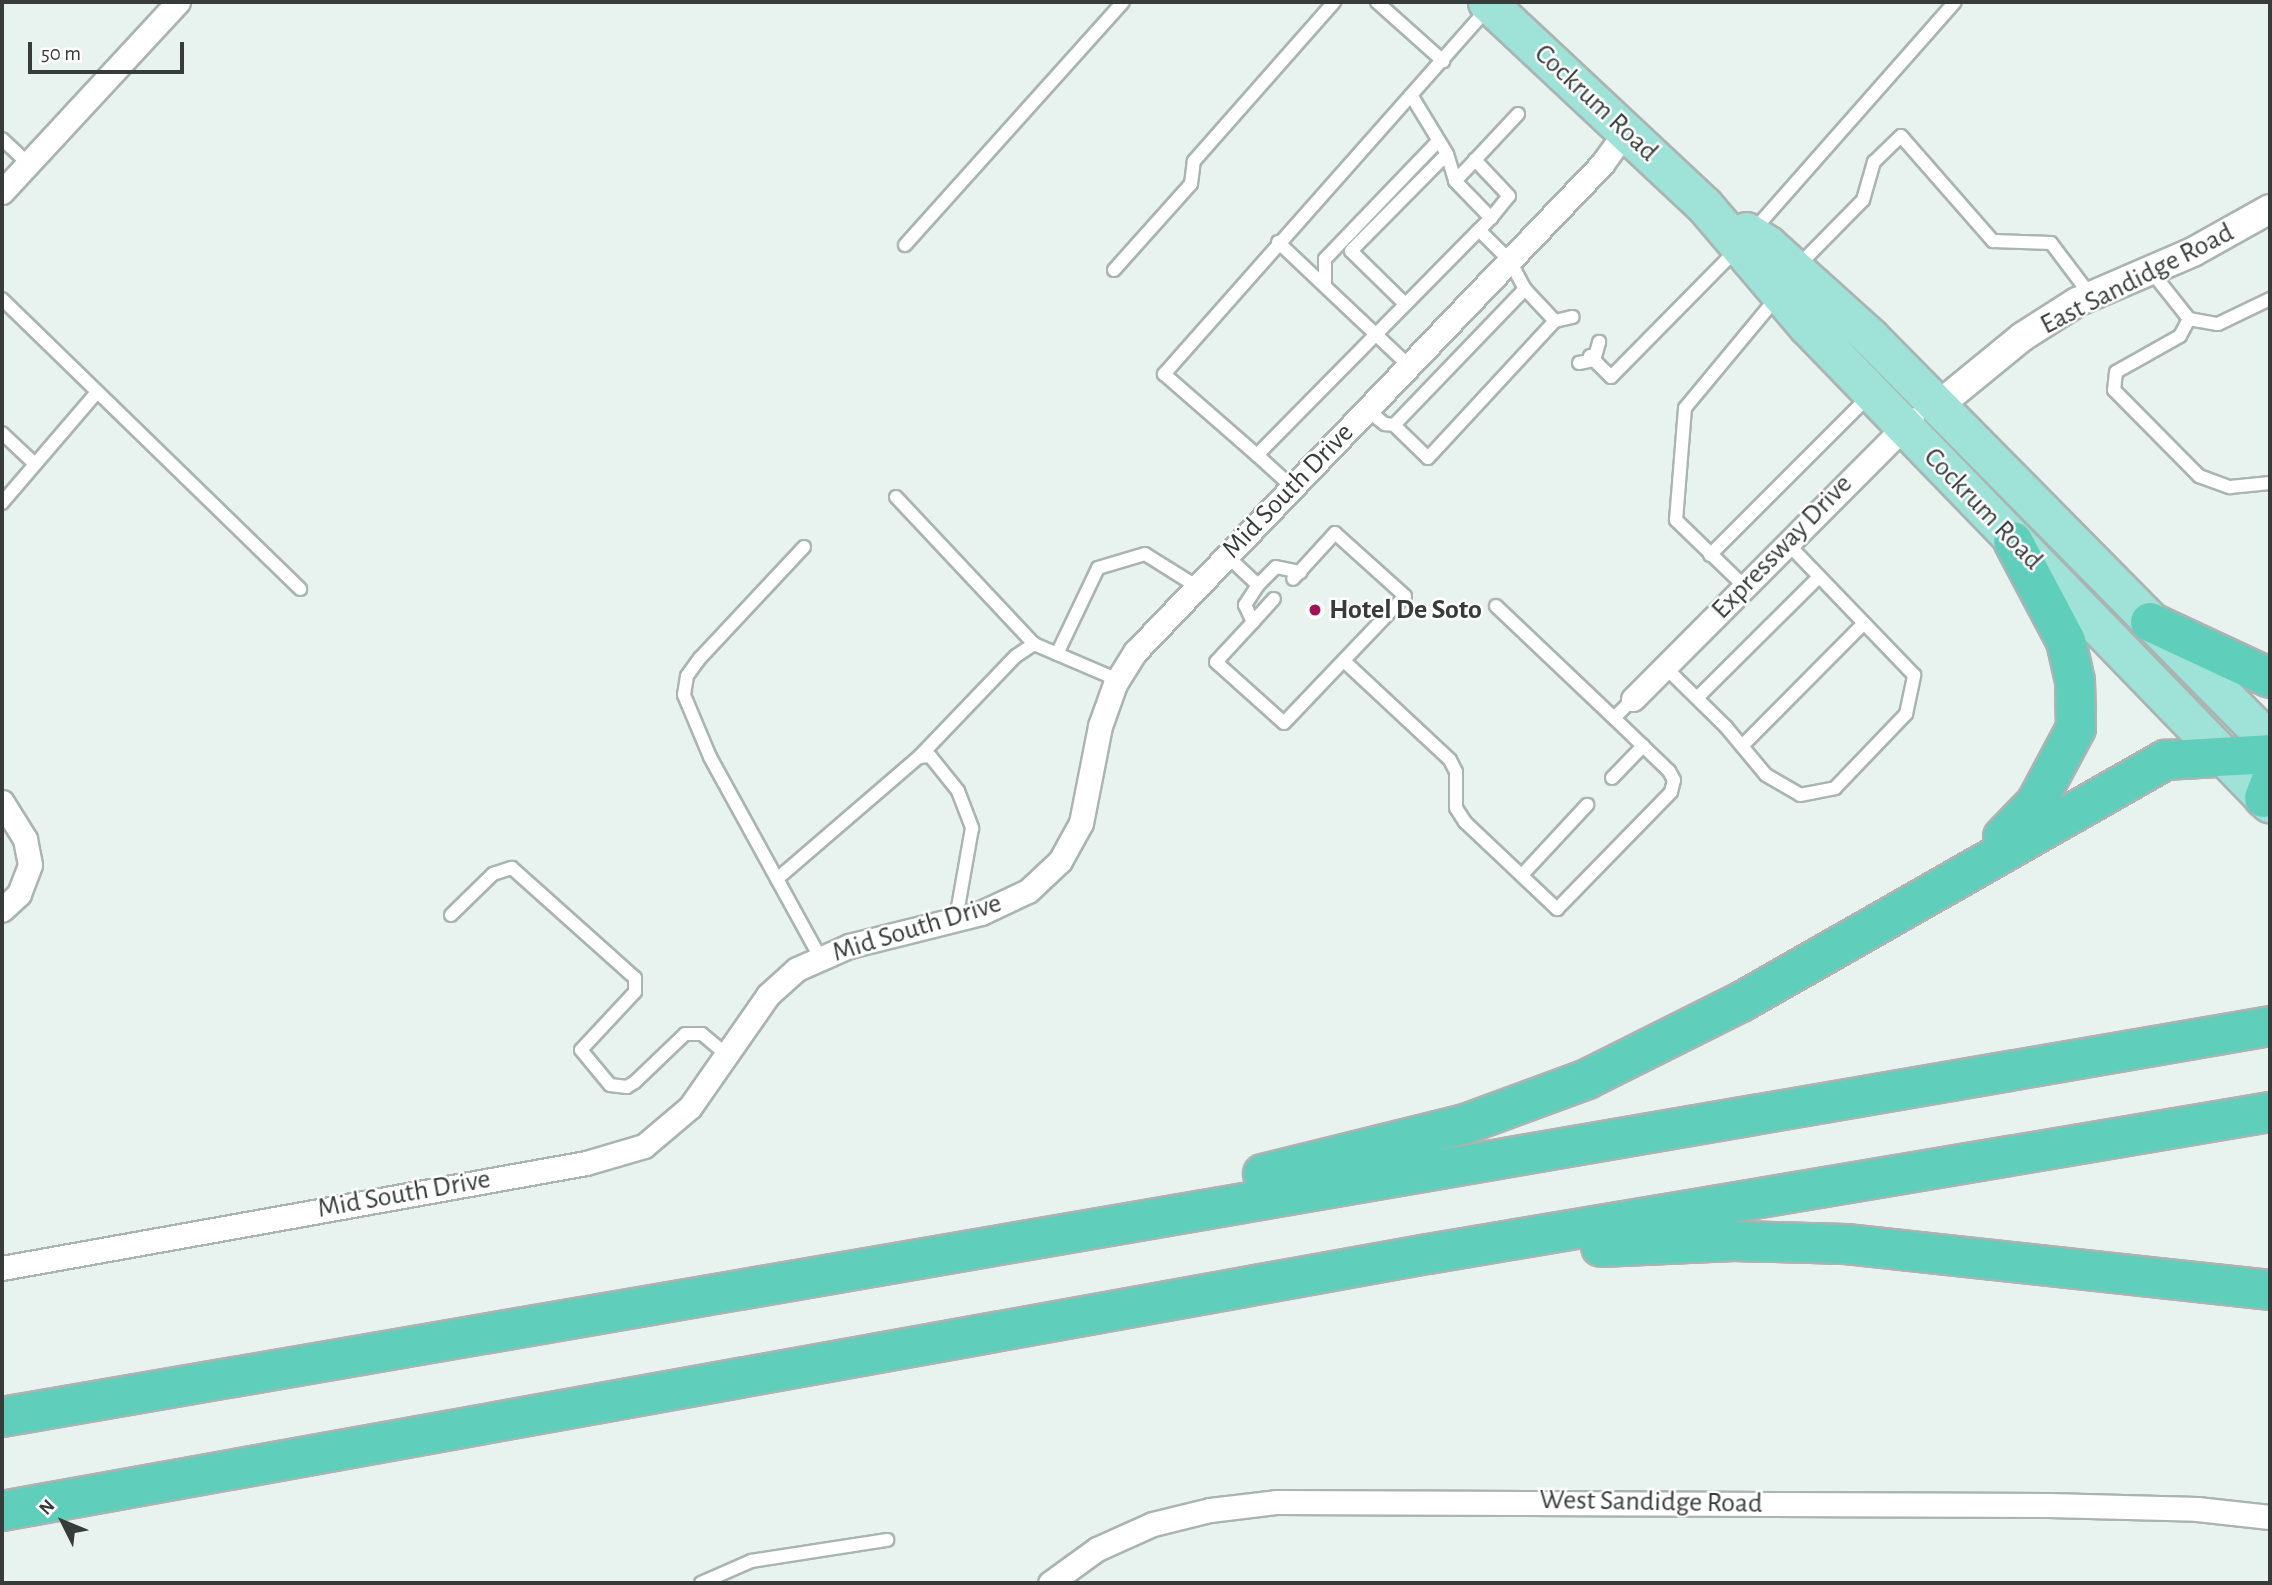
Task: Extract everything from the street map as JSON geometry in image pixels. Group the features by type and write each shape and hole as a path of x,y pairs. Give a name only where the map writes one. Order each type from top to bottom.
{"highway":[{"path":"1973,867 2036,803 2076,728 2075,681 2066,641 2013,541"},
{"path":"2150,622 2270,678"},
{"path":"949,1254 1085,1213 1365,1152 1532,1101 1704,1022 1973,867 2166,760 2270,754"},
{"path":"2,1417 2270,1026"},
{"path":"13,1510 1428,1254 2270,1112"},
{"path":"1428,1254 1792,1242 2270,1290"}],"main road":[{"name":"Cockrum Road","path":"1489,4 1787,281 1939,404 2270,742"},
{"name":"Cockrum Road","path":"1787,281 1871,393 2221,755 2268,795"}],"street":[{"path":"2,192 178,2"},
{"name":"Mid South Drive","path":"2,1268 622,1154 644,1146 679,1119 729,1056 778,982 820,957 956,919 1013,899 1060,861 1087,803 1100,726 1118,680 1153,630 1602,164 1626,131"},
{"name":"East Sandidge Road","path":"1939,404 2022,337 2091,296 2151,271 2270,209"},
{"name":"Expressway Drive","path":"1633,699 1902,425 1939,404"},
{"path":"2,802 25,839 30,865 19,894 2,910"},
{"name":"West Sandidge Road","path":"1049,1583 1097,1549 1153,1524 1210,1510 1276,1502 2049,1505 2197,1509 2270,1517"}],"lane":[{"path":"905,245 1123,2"},
{"path":"1114,270 1191,184 1194,161 1334,2"},
{"path":"1377,2 1443,61"},
{"path":"1599,342 1587,359 1611,377 1745,240 1955,2"},
{"path":"1292,487 1164,374 1278,242 1443,61 1489,4"},
{"path":"1411,95 1447,153 1455,181 1491,218"},
{"path":"1455,181 1518,114"},
{"path":"1744,586 1676,520 1685,408 1787,281 1863,200 1874,162 1900,136 1993,242 2051,243 2091,296"},
{"path":"2,139 28,163"},
{"path":"1325,286 1325,259 1438,141"},
{"path":"1405,303 1351,251 1447,153"},
{"path":"1257,456 1374,333 1491,218 1509,196 1475,160"},
{"path":"1479,230 1510,261 1525,289 1557,330"},
{"path":"1278,242 1409,366"},
{"path":"2151,271 2189,319 2218,324 2270,299"},
{"path":"1394,425 1525,289"},
{"path":"2,299 300,589"},
{"path":"1367,410 1385,424 1394,425 1428,458 1573,317"},
{"path":"2189,319 2180,336 2116,372 2114,390 2199,476 2230,487 2270,484"},
{"path":"2,503 97,392"},
{"path":"1710,555 1871,393"},
{"path":"2,433 35,464"},
{"path":"896,497 1034,644 1118,680"},
{"path":"1253,622 1245,605 1258,584 1276,567 1297,576 1335,533 1405,596 1284,723 1216,662 1253,622 1274,599"},
{"path":"1665,667 1742,746 1766,775 1800,795 1835,788 1906,714 1914,675 1787,542"},
{"path":"804,547 700,658 687,676 684,695 710,757 820,957"},
{"path":"1058,654 1098,568 1145,554 1196,586"},
{"path":"1226,555 1258,584"},
{"path":"1697,698 1819,577"},
{"path":"1344,661 1450,760 1456,772 1456,808 1558,909 1662,803 1674,780 1643,746 1496,606"},
{"path":"1742,746 1864,623"},
{"path":"777,879 919,757 1016,656 1034,644"},
{"path":"1614,718 1633,699"},
{"path":"1612,778 1643,746"},
{"path":"919,757 930,756 958,791 972,828 956,919"},
{"path":"1522,876 1587,805"},
{"path":"451,915 493,874 512,868 635,978 635,992 581,1050 610,1084 627,1087 635,1082 685,1034 702,1034 729,1056"},
{"path":"701,1583 751,1561 887,1539"}],"place":[{"name":"Hotel De Soto","path":"1315,610"}]}
